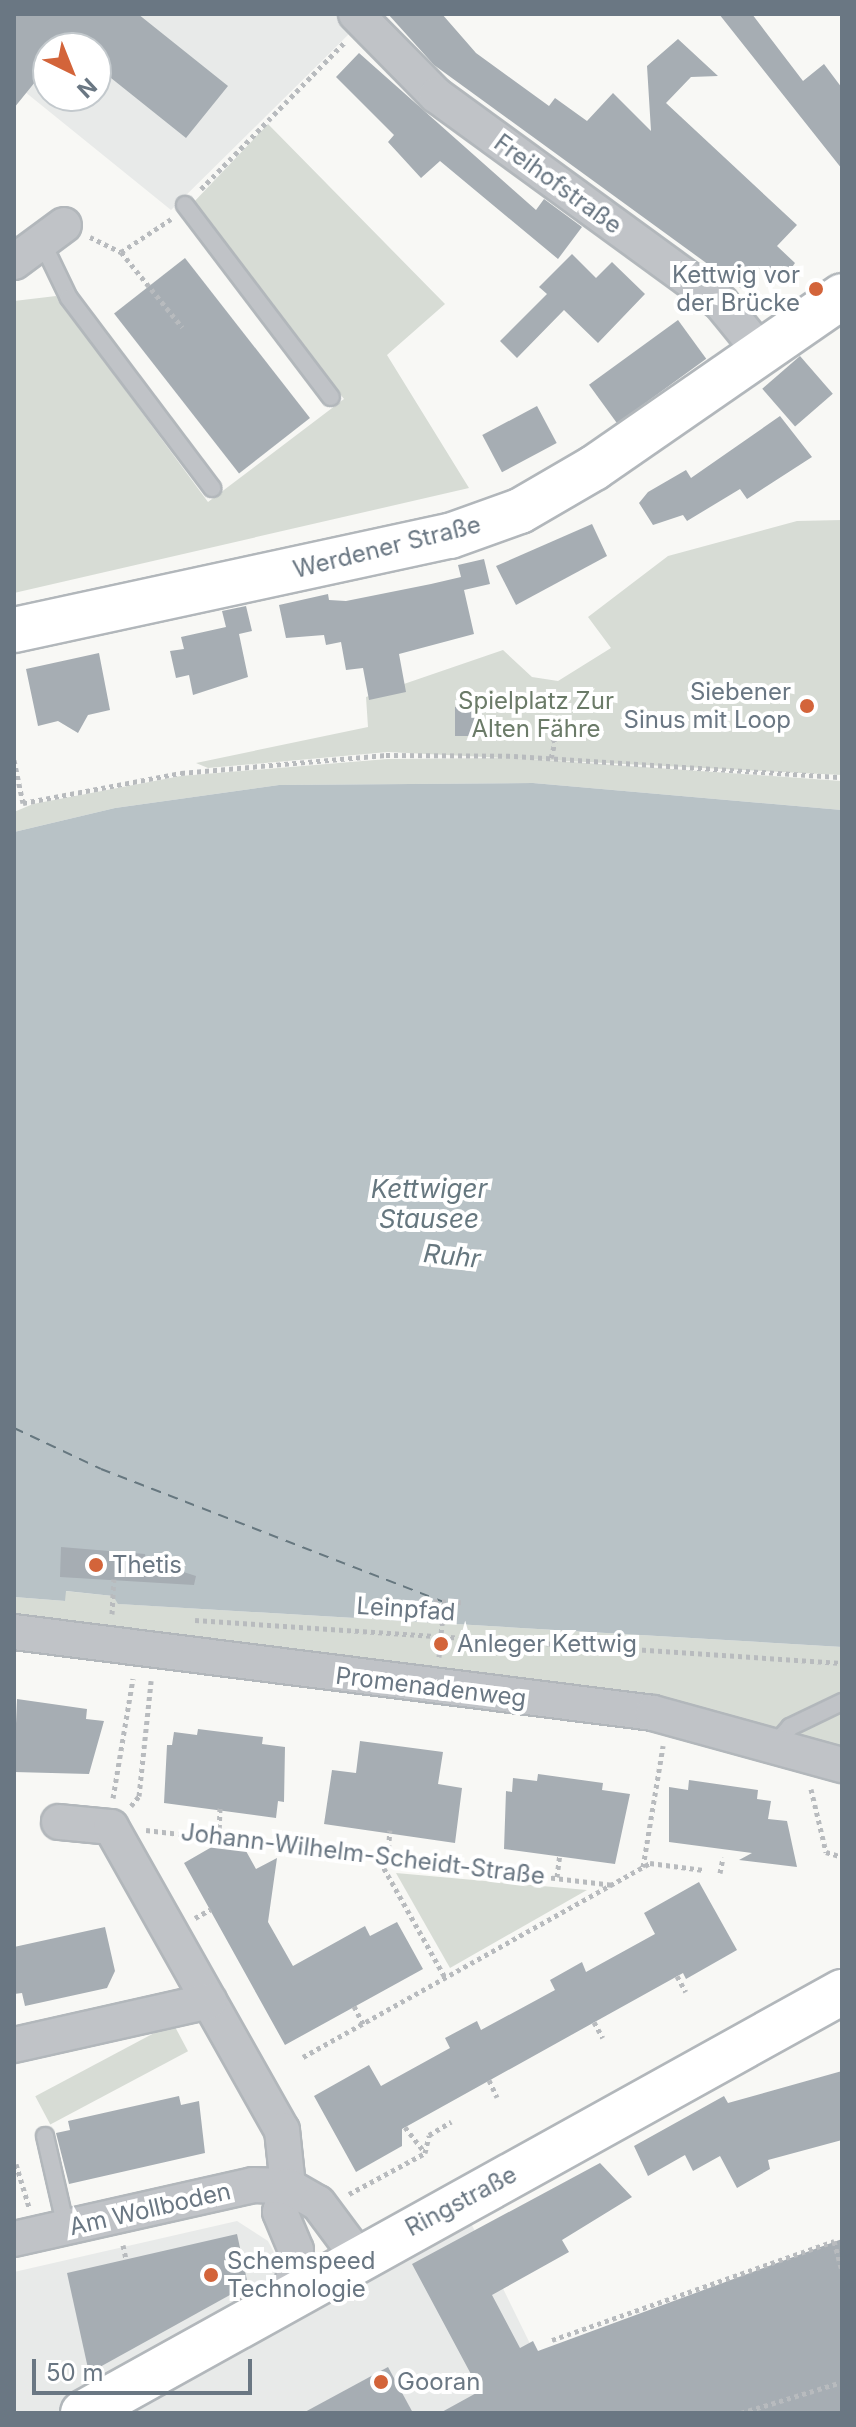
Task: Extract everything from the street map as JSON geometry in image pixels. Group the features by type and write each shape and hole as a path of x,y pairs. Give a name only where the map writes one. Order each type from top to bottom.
{"main road":[{"name":"Werdener Straße","path":"14,630 450,536 520,511 594,468 842,296"},
{"name":"Ringstraße","path":"83,2413 842,1992"}],"street":[{"name":"Freihofstraße","path":"360,18 436,95 721,303 761,352"},
{"path":"14,262 53,234"},
{"name":"Promenadenweg","path":"14,1632 653,1713 777,1742 842,1765"},
{"path":"59,1822 111,1827 282,2130 288,2186 280,2212 296,2250 294,2273 273,2310"},
{"path":"14,2045 209,2001"},
{"name":"Am Wollboden","path":"38,2234 253,2185 288,2186"},
{"path":"288,2186 318,2203 359,2258"}],"lane":[{"path":"185,205 331,397"},
{"path":"53,234 69,298 212,488"},
{"path":"777,1742 790,1727 842,1702"},
{"path":"38,2234 45,2136"}],"path":[{"path":"121,252 185,205 360,18"},
{"path":"53,234 121,252 182,327"},
{"path":"551,758 555,742 545,725 555,715"},
{"path":"14,760 23,803 127,781 317,759 551,758 842,777"},
{"path":"112,1618 114,1579"},
{"path":"426,1601 461,1602"},
{"path":"441,1635 444,1602"},
{"path":"98,1617 126,1618"},
{"name":"Leinpfad","path":"184,1620 842,1663"},
{"path":"111,1827 131,1680 148,1674 154,1691 139,1796"},
{"path":"642,1868 663,1747"},
{"path":"807,1774 826,1852 842,1857"},
{"path":"219,1836 220,1808"},
{"name":"Johann-Wilhelm-Scheidt-Straße","path":"111,1827 376,1854 614,1885"},
{"path":"388,1856 390,1830"},
{"path":"376,1854 446,1979"},
{"path":"557,1877 560,1854"},
{"path":"720,1873 723,1857"},
{"name":"Johann-Wilhelm-Scheidt-Straße","path":"303,2057 650,1863 704,1870"},
{"path":"677,1976 686,1992"},
{"path":"354,2006 363,2024"},
{"path":"594,2022 603,2038"},
{"path":"489,2080 497,2097"},
{"path":"353,2205 346,2197 425,2153 429,2135 451,2122"},
{"path":"405,2127 425,2153"},
{"path":"16,2164 38,2234"},
{"path":"552,2340 834,2241 842,2270"},
{"path":"124,2249 126,2259"},
{"path":"741,2413 842,2382"}],"shaded area":[{"path":"14,14 336,14 353,30 171,210 50,112 112,112 112,32 32,32 32,98 14,83"},
{"path":"465,2211 564,2413 118,2413"},
{"path":"237,2221 268,2241 290,2283 78,2413 14,2413 14,2272"}],"green space":[{"path":"268,124 445,304 387,355 469,488 14,593 14,301 56,296 208,502 344,399 192,204"},
{"name":"Spielplatz Zur Alten Fähre","path":"842,520 842,775 388,752 208,768 196,763 368,727 366,697 503,650 532,677 558,681 611,648 588,617 668,556 797,521"},
{"path":"515,758 842,781 842,810 533,783 279,785 115,808 14,832 14,812 33,804 181,776 387,759"},
{"path":"65,1591 113,1596 119,1604 842,1647 842,1755 14,1626 14,1597 65,1601"},
{"path":"396,1873 587,1890 450,1968"},
{"path":"173,2023 188,2051 50,2124 35,2096"}],"water":[{"name":"Kettwiger Stausee","path":"533,783 842,810 842,1647 118,1604 113,1596 66,1591 65,1601 14,1597 14,832 115,808 279,785"}],"building":[{"path":"14,14 138,14 228,86 186,138 112,79 112,32 32,32 32,86 14,108"},
{"path":"388,14 442,14 476,53 549,106 555,98 587,121 613,93 651,131 647,66 678,39 718,76 691,77 666,103 797,225 777,246 795,263 780,284 758,268 742,289 434,65"},
{"path":"719,14 752,14 803,81 824,64 842,88 842,169"},
{"path":"359,53 536,210 544,199 582,227 558,259 440,161 421,178 388,142 394,135 336,77"},
{"path":"572,254 596,278 612,262 645,294 598,343 564,310 517,358 500,341 547,294 539,287"},
{"path":"185,258 310,418 239,473 114,313"},
{"path":"678,320 706,359 617,423 589,385"},
{"path":"800,356 833,394 795,427 762,389"},
{"path":"537,406 557,443 502,472 482,435"},
{"path":"780,416 812,457 747,499 740,489 687,521 683,515 653,525 639,503 648,492 686,470 691,478"},
{"path":"592,524 607,556 516,605 496,566"},
{"path":"484,559 490,584 464,590 474,634 399,654 406,692 369,700 363,668 346,670 341,642 326,645 324,635 286,638 279,605 328,594 329,600 346,601 431,584 461,577 458,565"},
{"path":"246,606 252,631 239,634 248,677 193,695 189,675 176,678 170,651 184,649 181,637 226,627 222,611"},
{"path":"99,653 110,710 88,715 78,733 58,721 38,726 26,669"},
{"path":"455,707 482,707 482,736 455,736"},
{"name":"Thetis","path":"61,1547 145,1554 146,1560 196,1576 194,1585 60,1577"},
{"path":"17,1699 87,1709 86,1719 104,1721 89,1774 14,1772"},
{"path":"198,1729 263,1737 262,1744 285,1747 284,1802 278,1801 276,1818 164,1803 167,1745 172,1745 174,1732 197,1735"},
{"path":"360,1741 443,1752 438,1784 462,1788 455,1843 324,1824 332,1770 356,1773"},
{"path":"538,1774 603,1783 602,1790 630,1794 615,1864 504,1849 506,1791 512,1792 513,1778 537,1781"},
{"path":"689,1780 758,1790 757,1799 771,1801 768,1819 787,1821 797,1867 739,1860 752,1853 669,1842 669,1787 688,1790"},
{"path":"236,1833 256,1869 277,1858 268,1922 293,1966 365,1926 370,1936 397,1922 423,1969 285,2045 184,1863"},
{"path":"699,1882 737,1950 686,1979 683,1973 402,2129 402,2146 356,2172 314,2096 369,2065 381,2086 450,2048 445,2038 477,2021 481,2030 555,1990 550,1980 582,1962 586,1972 655,1934 644,1913"},
{"path":"105,1927 115,1971 107,1988 25,2006 22,1993 14,1994 14,1947"},
{"path":"842,2071 842,2140 768,2160 770,2169 737,2188 720,2156 693,2171 685,2155 648,2176 634,2146 724,2096 728,2103"},
{"path":"179,2096 181,2105 199,2101 205,2153 69,2184 56,2133 70,2130 68,2121"},
{"path":"600,2163 632,2197 562,2240 569,2252 492,2295 520,2348 533,2341 538,2351 842,2239 842,2413 440,2413 480,2391 412,2264"},
{"path":"237,2234 248,2285 89,2373 67,2273"},
{"path":"388,2367 413,2413 303,2413"}],"ferry route":[{"path":"14,1428 101,1469 444,1602"}],"place":[{"name":"Kettwig vor der Brücke","path":"816,289"},
{"name":"Siebener Sinus mit Loop","path":"807,706"},
{"name":"Thetis","path":"96,1565"},
{"name":"Anleger Kettwig","path":"441,1644"},
{"name":"Schemspeed Technologie","path":"211,2275"},
{"name":"Gooran","path":"381,2382"}],"water label":[{"name":"Ruhr","path":"452,1256"}]}
